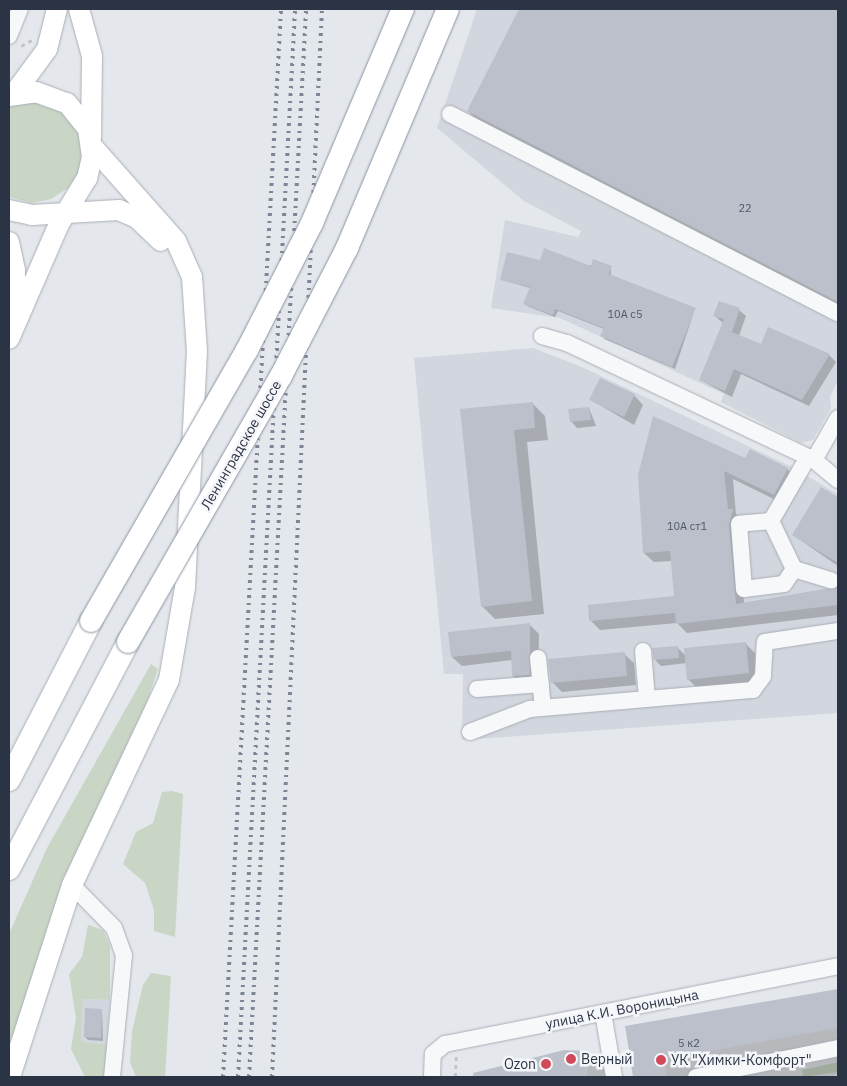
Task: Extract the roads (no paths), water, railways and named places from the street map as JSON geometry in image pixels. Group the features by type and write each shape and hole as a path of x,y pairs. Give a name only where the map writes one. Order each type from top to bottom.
{"highway":[{"path":"9,780 91,621 247,350 304,240 356,128 403,9"},
{"name":"Ленинградское шоссе","path":"9,870 128,642 281,376 347,248 448,9"}],"main road":[{"path":"12,95 47,49 57,9"},
{"path":"10,336 65,214 87,178 92,143 92,56 80,9"},
{"path":"10,1077 72,885 149,727 169,680 181,630 196,300 187,260 176,241 92,143 82,119 62,100 36,92 12,95"},
{"path":"43,213 75,196"},
{"path":"9,210 65,214 119,210 137,218 174,255 196,300"},
{"path":"9,242 16,285 10,336"}],"street":[{"path":"13,42 20,9"},
{"path":"450,114 838,312"},
{"path":"542,336 567,343 811,458 838,480"},
{"path":"771,521 838,418"},
{"path":"771,521 794,569 830,580"},
{"path":"771,521 738,524 744,589 784,584 794,569"},
{"path":"470,732 517,713 543,708 753,690 763,676 765,642 838,631"},
{"path":"643,651 647,699"},
{"path":"538,658 543,708"},
{"path":"477,689 541,684"},
{"path":"72,885 114,928 124,955 112,1077"},
{"name":"улица К.И. Вороницына","path":"432,1077 434,1054 438,1047 457,1041 838,966"},
{"path":"603,1013 614,1077"},
{"path":"696,1077 838,1048"}],"railway":[{"path":"223,1077 281,9"},
{"path":"238,1077 295,9"},
{"path":"249,1077 306,9"},
{"path":"272,1077 322,9"}],"place":[{"name":"Верный","path":"571,1059"},
{"name":"УК \"Химки-Комфорт\"","path":"661,1060"},
{"name":"Ozon","path":"546,1064"}]}
